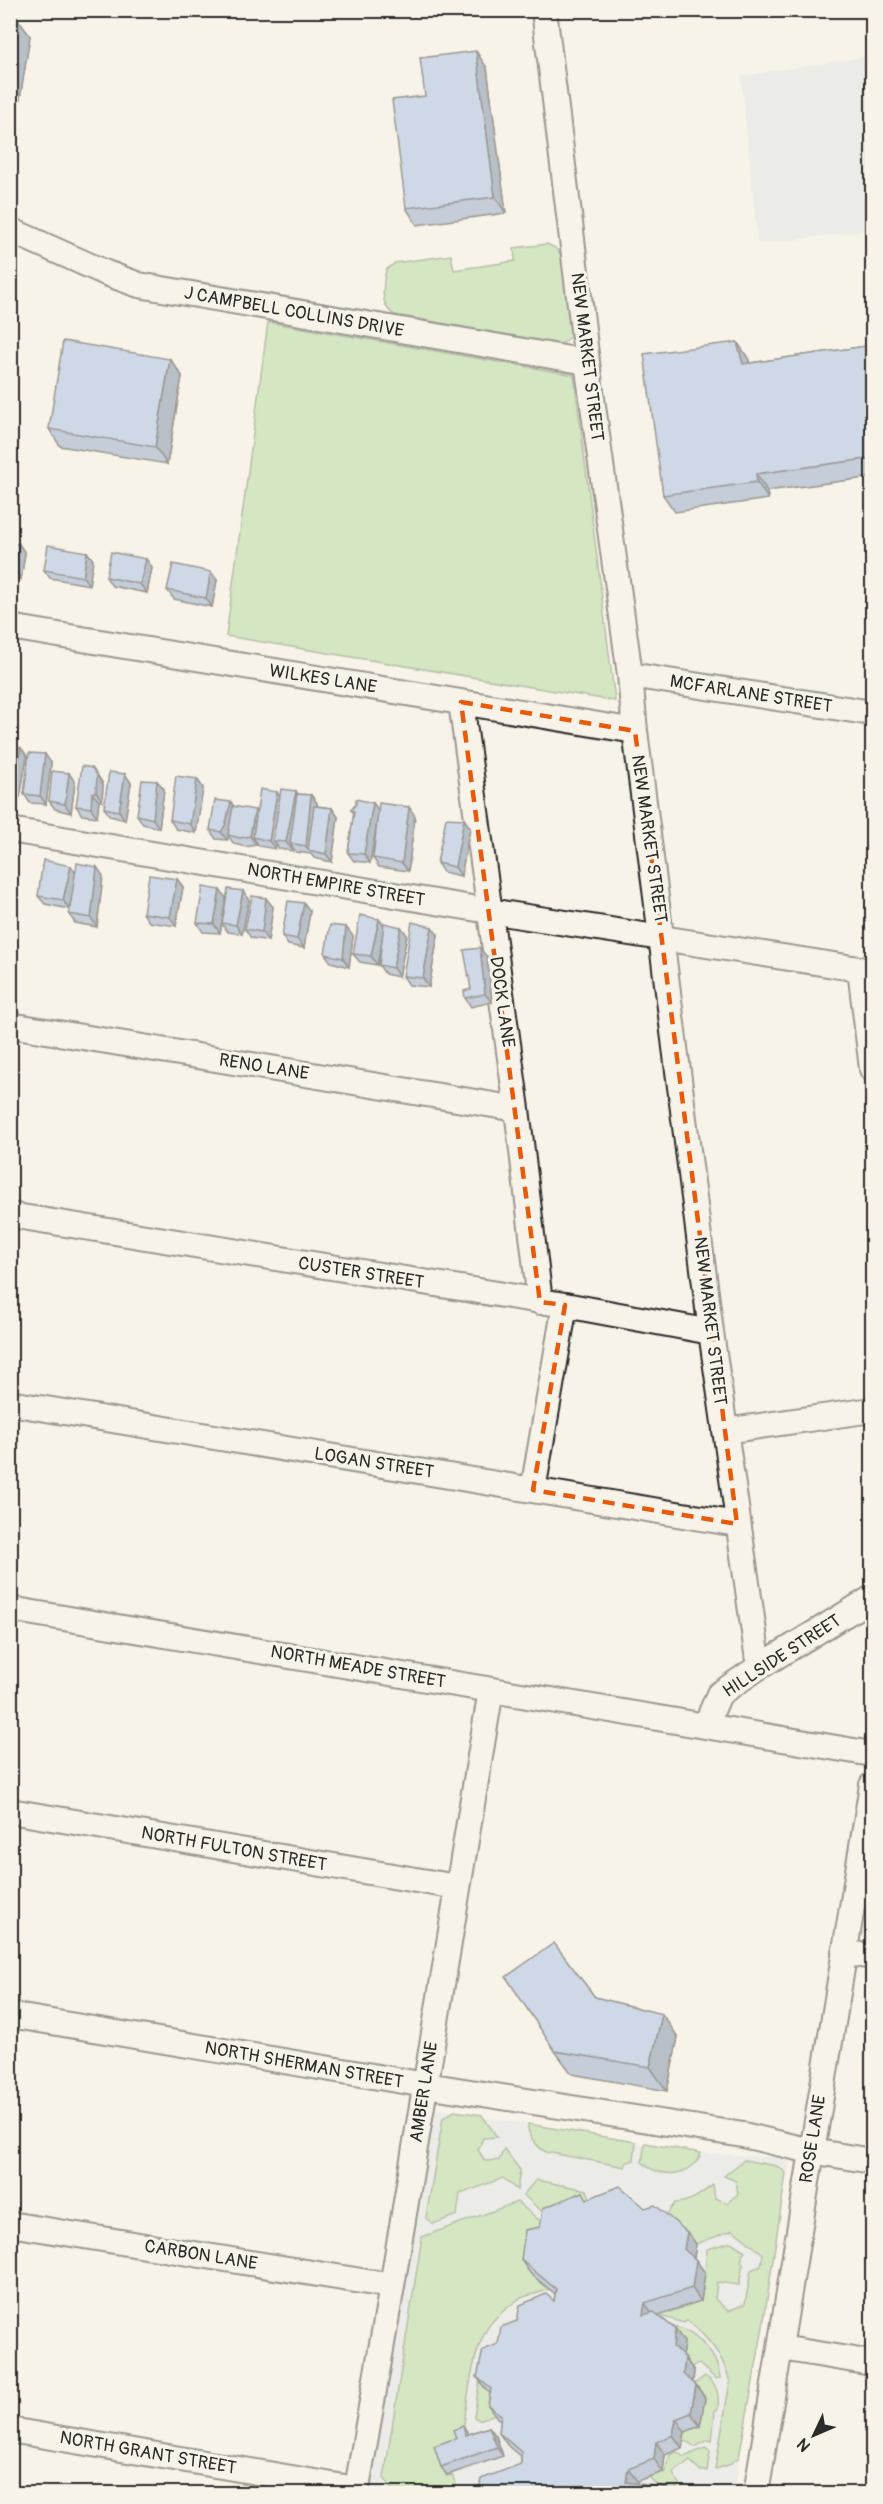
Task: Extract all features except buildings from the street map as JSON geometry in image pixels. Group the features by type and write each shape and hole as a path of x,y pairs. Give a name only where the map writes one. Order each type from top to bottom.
{"street":[{"name":"NEW MARKET STREET","path":"544,10 587,362 630,675 635,731 711,1332 759,1667"},
{"name":"J CAMPBELL COLLINS DRIVE","path":"10,230 106,273 139,285 587,362"},
{"name":"WILKES LANE","path":"10,627 635,731"},
{"name":"MCFARLANE STREET","path":"630,675 873,713"},
{"name":"DOCK LANE","path":"461,702 517,1109 540,1302"},
{"name":"NORTH EMPIRE STREET","path":"10,830 489,911 866,970"},
{"path":"866,970 873,1069"},
{"name":"RENO LANE","path":"10,1025 517,1109"},
{"name":"CUSTER STREET","path":"10,1215 565,1305 711,1332"},
{"path":"533,1490 565,1305"},
{"name":"LOGAN STREET","path":"10,1403 737,1524"},
{"path":"724,1431 873,1410"},
{"name":"HILLSIDE STREET","path":"706,1725 719,1694 759,1667 873,1599"},
{"name":"NORTH MEADE STREET","path":"10,1609 873,1754"},
{"name":"AMBER LANE","path":"356,2491 491,1690"},
{"name":"ROSE LANE","path":"756,2493 873,1785"},
{"name":"NORTH FULTON STREET","path":"10,1811 457,1887"},
{"path":"844,1952 873,1957"},
{"name":"NORTH SHERMAN STREET","path":"10,2015 426,2085 743,2135 811,2151 873,2161"},
{"name":"CARBON LANE","path":"10,2224 392,2286"},
{"path":"781,2348 873,2363"},
{"name":"NORTH GRANT STREET","path":"10,2430 356,2491"}],"highlighted area":[{"path":"461,702 635,731 737,1524 533,1490 565,1305 540,1302"}],"shaded area":[{"path":"872,56 872,230 758,244 741,76"},
{"path":"425,2105 451,2112 701,2153 790,2158 734,2493 360,2494"}],"green space":[{"path":"547,244 564,257 574,333 561,344 395,315 386,307 383,289 386,270 395,263 451,255 454,270 515,261 514,248"},
{"path":"268,322 574,375 615,701 226,636"},
{"path":"454,2111 482,2115 497,2137 483,2138 478,2150 485,2161 499,2160 504,2149 520,2170 517,2190 503,2178 460,2194 457,2215 433,2224 426,2218 443,2118"},
{"path":"528,2124 636,2142 634,2160 626,2163 625,2167 546,2152 533,2140"},
{"path":"645,2143 701,2153 697,2161 683,2171 666,2173 649,2168 642,2162"},
{"path":"744,2160 777,2166 786,2173 762,2333 739,2457 728,2465 715,2469 730,2382 727,2372 714,2347 687,2320 684,2323 660,2316 691,2304 705,2273 707,2249 731,2242 745,2251 741,2262 743,2264 739,2285 717,2282 715,2299 728,2311 745,2304 751,2270 761,2266 763,2254 733,2230 696,2244 664,2218 675,2203 695,2197 713,2185 715,2198 727,2203 738,2194 736,2181 724,2176"},
{"path":"536,2180 587,2190 592,2205 552,2220 523,2195"},
{"path":"517,2202 545,2225 530,2273 549,2289 519,2299 491,2323 484,2335 478,2349 470,2383 461,2448 440,2455 446,2476 452,2475 456,2484 451,2493 415,2493 392,2490 384,2478 422,2237"},
{"path":"663,2325 683,2330 700,2341 714,2358 720,2378 716,2379 699,2364 690,2367 682,2360"},
{"path":"705,2376 717,2390 718,2409 715,2411 712,2441 708,2440 695,2447 683,2439 685,2432 700,2426 692,2386"},
{"path":"480,2378 500,2402 493,2415 479,2420 474,2417"},
{"path":"705,2448 710,2451 707,2471 701,2471 690,2461 673,2473 679,2484 677,2488 657,2485 649,2477 665,2472 670,2455 677,2452 684,2457"}]}
